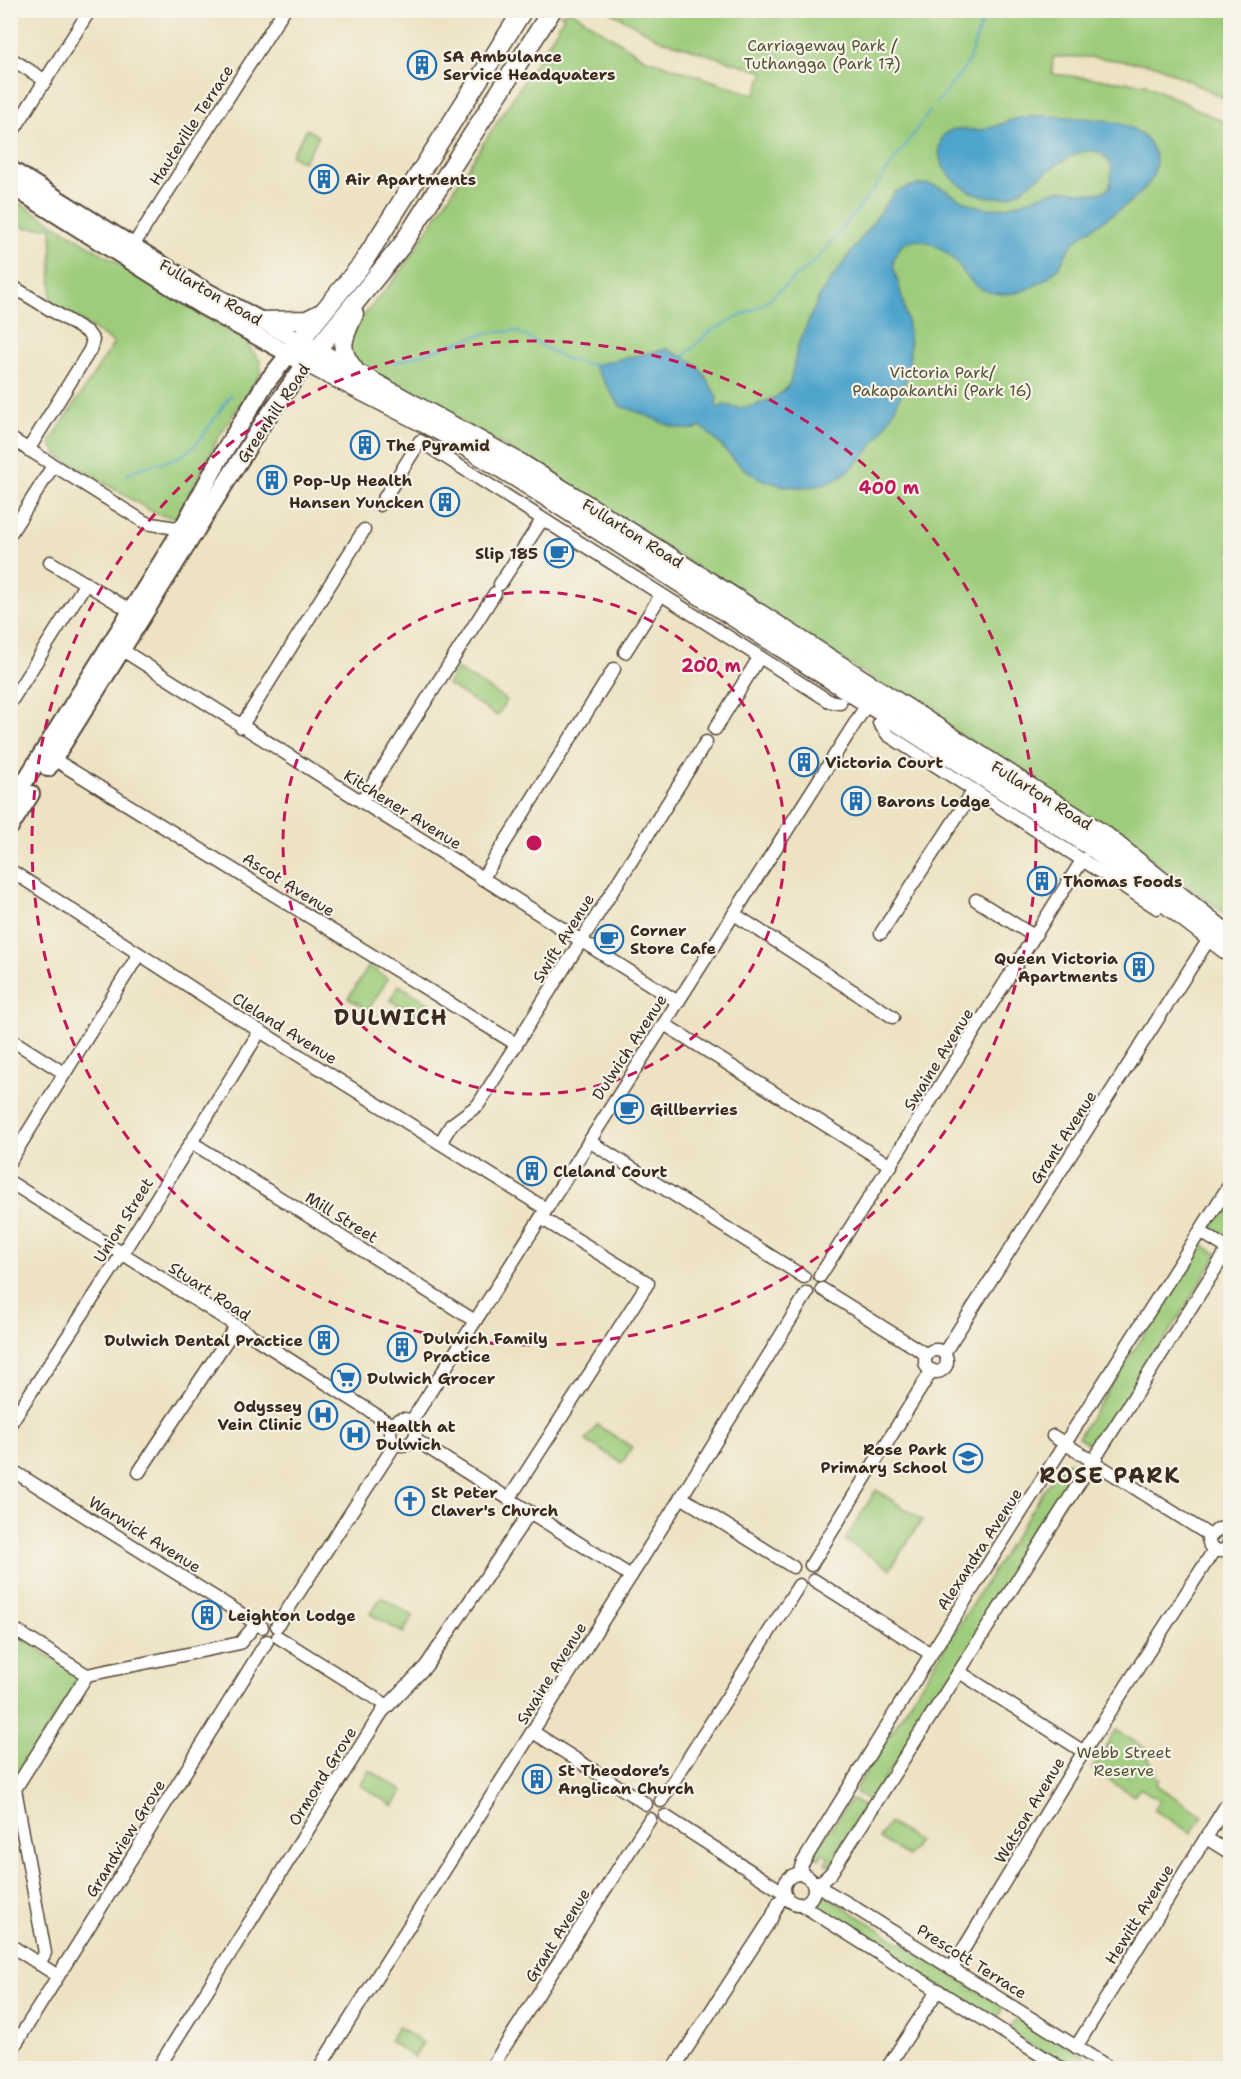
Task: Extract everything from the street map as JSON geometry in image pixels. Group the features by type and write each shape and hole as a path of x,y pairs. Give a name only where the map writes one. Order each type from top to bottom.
{"highway":[{"name":"Greenhill Road","path":"294,347 362,264 523,10"},
{"name":"Greenhill Road","path":"311,356 402,245 552,10"},
{"path":"354,369 345,358 343,339 362,296"},
{"path":"262,321 307,320 321,313"},
{"name":"Fullarton Road","path":"294,347 447,435 728,603"},
{"name":"Fullarton Road","path":"311,356 354,369 522,464 728,603 872,696 1218,933 1230,953"}],"main road":[{"name":"Fullarton Road","path":"10,169 202,306 264,341 294,347"},
{"name":"Fullarton Road","path":"10,185 129,252 262,321 294,347"},
{"path":"264,341 270,360 265,384"},
{"name":"Greenhill Road","path":"116,647 131,611 182,529 220,458 265,384 294,347"},
{"name":"Greenhill Road","path":"10,827 49,756 116,647 268,415 311,356"},
{"name":"Greenhill Road","path":"10,805 49,756"}],"street":[{"path":"10,136 90,10"},
{"name":"Hauteville Terrace","path":"129,252 284,10"},
{"path":"10,58 46,81"},
{"path":"10,285 87,332 93,340 90,350 28,450"},
{"path":"10,438 146,523 182,529"},
{"path":"380,505 420,441 759,658 829,701 840,703"},
{"path":"10,534 53,466"},
{"path":"362,801 542,519"},
{"path":"241,727 364,530"},
{"path":"50,562 131,611"},
{"path":"10,703 86,583"},
{"path":"625,652 661,595"},
{"path":"713,628 728,603"},
{"name":"Kitchener Avenue","path":"116,647 678,1002"},
{"path":"715,729 759,658"},
{"path":"482,879 614,669"},
{"name":"Dulwich Avenue","path":"411,1422 872,696"},
{"name":"Fullarton Road","path":"879,723 888,735 974,790 1052,821 1083,859 1157,908"},
{"name":"Swift Avenue","path":"440,1143 452,1125 478,1105 706,742"},
{"name":"Ascot Avenue","path":"49,756 516,1044"},
{"path":"881,933 974,790"},
{"name":"Swaine Avenue","path":"820,1276 1083,859"},
{"name":"Cleland Avenue","path":"10,870 260,1032 440,1143 648,1284 509,1499"},
{"path":"976,900 1034,936"},
{"path":"734,914 893,1017"},
{"name":"Grant Avenue","path":"944,1353 1218,933"},
{"path":"10,1161 139,954"},
{"path":"664,1024 891,1166"},
{"name":"Union Street","path":"10,1424 122,1254 260,1032"},
{"path":"10,1040 64,1073"},
{"path":"589,1141 804,1277"},
{"name":"Mill Street","path":"191,1142 476,1321"},
{"name":"Stuart Road","path":"10,1182 235,1328 392,1425"},
{"name":"Alexandra Avenue","path":"798,1874 931,1654 1230,1184"},
{"path":"788,1898 812,1897 813,1883 821,1882 831,1873 961,1673 1230,1248 1201,1232"},
{"path":"810,1273 820,1276 824,1282 822,1289 816,1294 807,1293 803,1287 804,1277 810,1273"},
{"path":"822,1289 927,1355"},
{"name":"Swaine Avenue","path":"319,2068 681,1497 807,1293"},
{"path":"139,1472 235,1328"},
{"path":"937,1350 944,1353 947,1360 944,1367 938,1371 932,1370 927,1365 927,1355 937,1350"},
{"path":"811,1565 932,1370"},
{"path":"401,1419 411,1422 416,1432 414,1439 408,1444 396,1443 390,1433 392,1425 401,1419"},
{"path":"1053,1436 1209,1535"},
{"path":"414,1439 631,1576"},
{"name":"Grandview Grove","path":"10,2053 396,1443"},
{"name":"Warwick Avenue","path":"10,1469 259,1625"},
{"path":"681,1497 794,1568"},
{"name":"Ormond Grove","path":"158,2068 388,1706 426,1666 530,1512"},
{"path":"1218,1528 1230,1537 1222,1551 1214,1550 1209,1543 1209,1535 1218,1528"},
{"name":"Watson Avenue","path":"952,1968 1084,1752 1214,1550"},
{"path":"800,1563 811,1565 815,1572 814,1580 807,1585 799,1585 793,1580 794,1568 800,1563"},
{"path":"814,1580 931,1654"},
{"path":"661,1801 799,1585"},
{"path":"10,1627 87,1675 240,1642 259,1625 270,1623 274,1635 388,1706"},
{"path":"961,1673 1084,1752"},
{"path":"39,1964 45,1953 13,1788 87,1675"},
{"path":"533,1732 646,1804"},
{"path":"646,1804 655,1799 661,1801 666,1807 665,1816"},
{"name":"Hewitt Avenue","path":"1076,2047 1230,1799"},
{"path":"646,1804 645,1814 650,1819 657,1821 665,1816"},
{"path":"665,1816 763,1879 788,1898 1061,2068"},
{"name":"Grant Avenue","path":"491,2068 650,1819"},
{"path":"1206,1838 1230,1853"},
{"path":"831,1873 830,1882 841,1899"},
{"path":"674,2068 771,1919 782,1908 788,1898 790,1877 798,1874"},
{"name":"Prescott Terrace","path":"798,1874 806,1876 813,1883 1110,2068"},
{"path":"10,1945 58,1976"},
{"path":"887,2068 938,1990"}],"green space":[{"name":"Victoria Park/ Pakapakanthi (Park 16)","path":"571,11 644,58 755,95 764,72 659,39 609,11 1230,11 1230,101 1156,65 1089,57 1053,57 1052,74 1145,84 1230,125 1230,917 1117,834 525,458 355,363 348,340 361,319 401,271 556,31 564,16 560,14"},
{"path":"307,129 319,137 303,162 291,155"},
{"path":"10,197 245,341 260,361 261,373 220,435 177,518 156,514 57,455 50,442 114,343 51,302 52,227 25,228 11,219"},
{"path":"457,669 507,700 497,716 447,684"},
{"path":"369,966 388,979 368,1010 348,998"},
{"path":"399,985 430,1004 421,1019 390,1000"},
{"path":"1230,1197 1229,1239 1214,1230 1212,1226"},
{"path":"1202,1245 1218,1254 1097,1449 1078,1437"},
{"path":"597,1425 632,1447 622,1463 586,1441"},
{"path":"1069,1462 1084,1471 870,1802 857,1793 856,1788 1048,1484 1063,1464"},
{"path":"876,1490 922,1520 890,1569 845,1540"},
{"path":"381,1597 413,1616 403,1633 370,1614"},
{"path":"11,1631 79,1676 79,1680 13,1781 11,1781"},
{"name":"Webb Street Reserve","path":"1116,1730 1151,1752 1147,1759 1156,1768 1154,1775 1159,1779 1156,1785 1203,1816 1191,1833 1154,1810 1159,1800 1140,1788 1134,1796 1092,1769"},
{"path":"369,1770 403,1791 393,1806 360,1785"},
{"path":"851,1799 866,1808 832,1867 826,1863 829,1857 823,1853 819,1859 813,1855"},
{"path":"889,1823 918,1841 908,1857 879,1838"},
{"path":"820,1892 1002,2006 1000,2014 995,2020 811,1906"},
{"path":"1019,2017 1104,2068 1068,2068 1013,2034 1011,2025"},
{"path":"398,2027 423,2043 414,2057 389,2041"}],"water":[{"path":"1052,116 1107,121 1133,129 1152,147 1156,162 1153,175 1145,188 1133,200 1076,240 1054,272 1034,286 1019,292 1000,294 981,289 971,282 957,263 946,253 928,242 910,241 902,245 893,265 906,314 910,352 900,397 871,448 844,474 830,482 794,487 759,478 735,461 702,427 682,429 621,407 593,365 666,349 692,361 702,371 717,397 716,405 720,408 723,405 741,408 753,406 772,399 784,391 790,383 798,345 820,295 895,192 925,184 936,186 975,205 998,208 1061,190 1099,193 1110,187 1112,167 1102,154 1090,151 1076,154 1061,162 1016,192 1004,197 972,192 955,181 942,164 939,156 940,146 945,134 949,131 980,130 1020,118"}],"waterway":[{"path":"936,104 967,65 986,10"},
{"path":"683,357 709,332 762,305 816,260 868,197 930,111"},
{"path":"395,363 486,333 517,331 563,358 595,366"},
{"path":"127,475 185,453 200,439 231,395"}],"place":[{"name":"SA Ambulance Service Headquaters","path":"422,65"},
{"name":"Air Apartments","path":"324,179"},
{"name":"The Pyramid","path":"365,445"},
{"name":"Pop-Up Health","path":"272,480"},
{"name":"Hansen Yuncken","path":"445,502"},
{"name":"Slip 185","path":"559,553"},
{"name":"Victoria Court","path":"804,762"},
{"name":"Barons Lodge","path":"856,801"},
{"name":"Thomas Foods","path":"1042,881"},
{"name":"Corner Store Cafe","path":"609,939"},
{"name":"Queen Victoria Apartments","path":"1139,967"},
{"name":"Gillberries","path":"629,1109"},
{"name":"Cleland Court","path":"532,1171"},
{"name":"Dulwich Dental Practice","path":"324,1340"},
{"name":"Dulwich Family Practice","path":"402,1347"},
{"name":"Dulwich Grocer","path":"346,1378"},
{"name":"Odyssey Vein Clinic","path":"323,1415"},
{"name":"Health at Dulwich","path":"355,1435"},
{"name":"Rose Park Primary School","path":"968,1458"},
{"name":"St Peter Claver's Church","path":"410,1501"},
{"name":"Leighton Lodge","path":"207,1615"},
{"name":"St Theodore’s Anglican Church","path":"537,1779"}],"district":[{"name":"DULWICH","path":"391,1017"},
{"name":"ROSE PARK","path":"1110,1475"}],"park label":[{"name":"Carriageway Park / Tuthangga (Park 17)","path":"822,54"}]}
